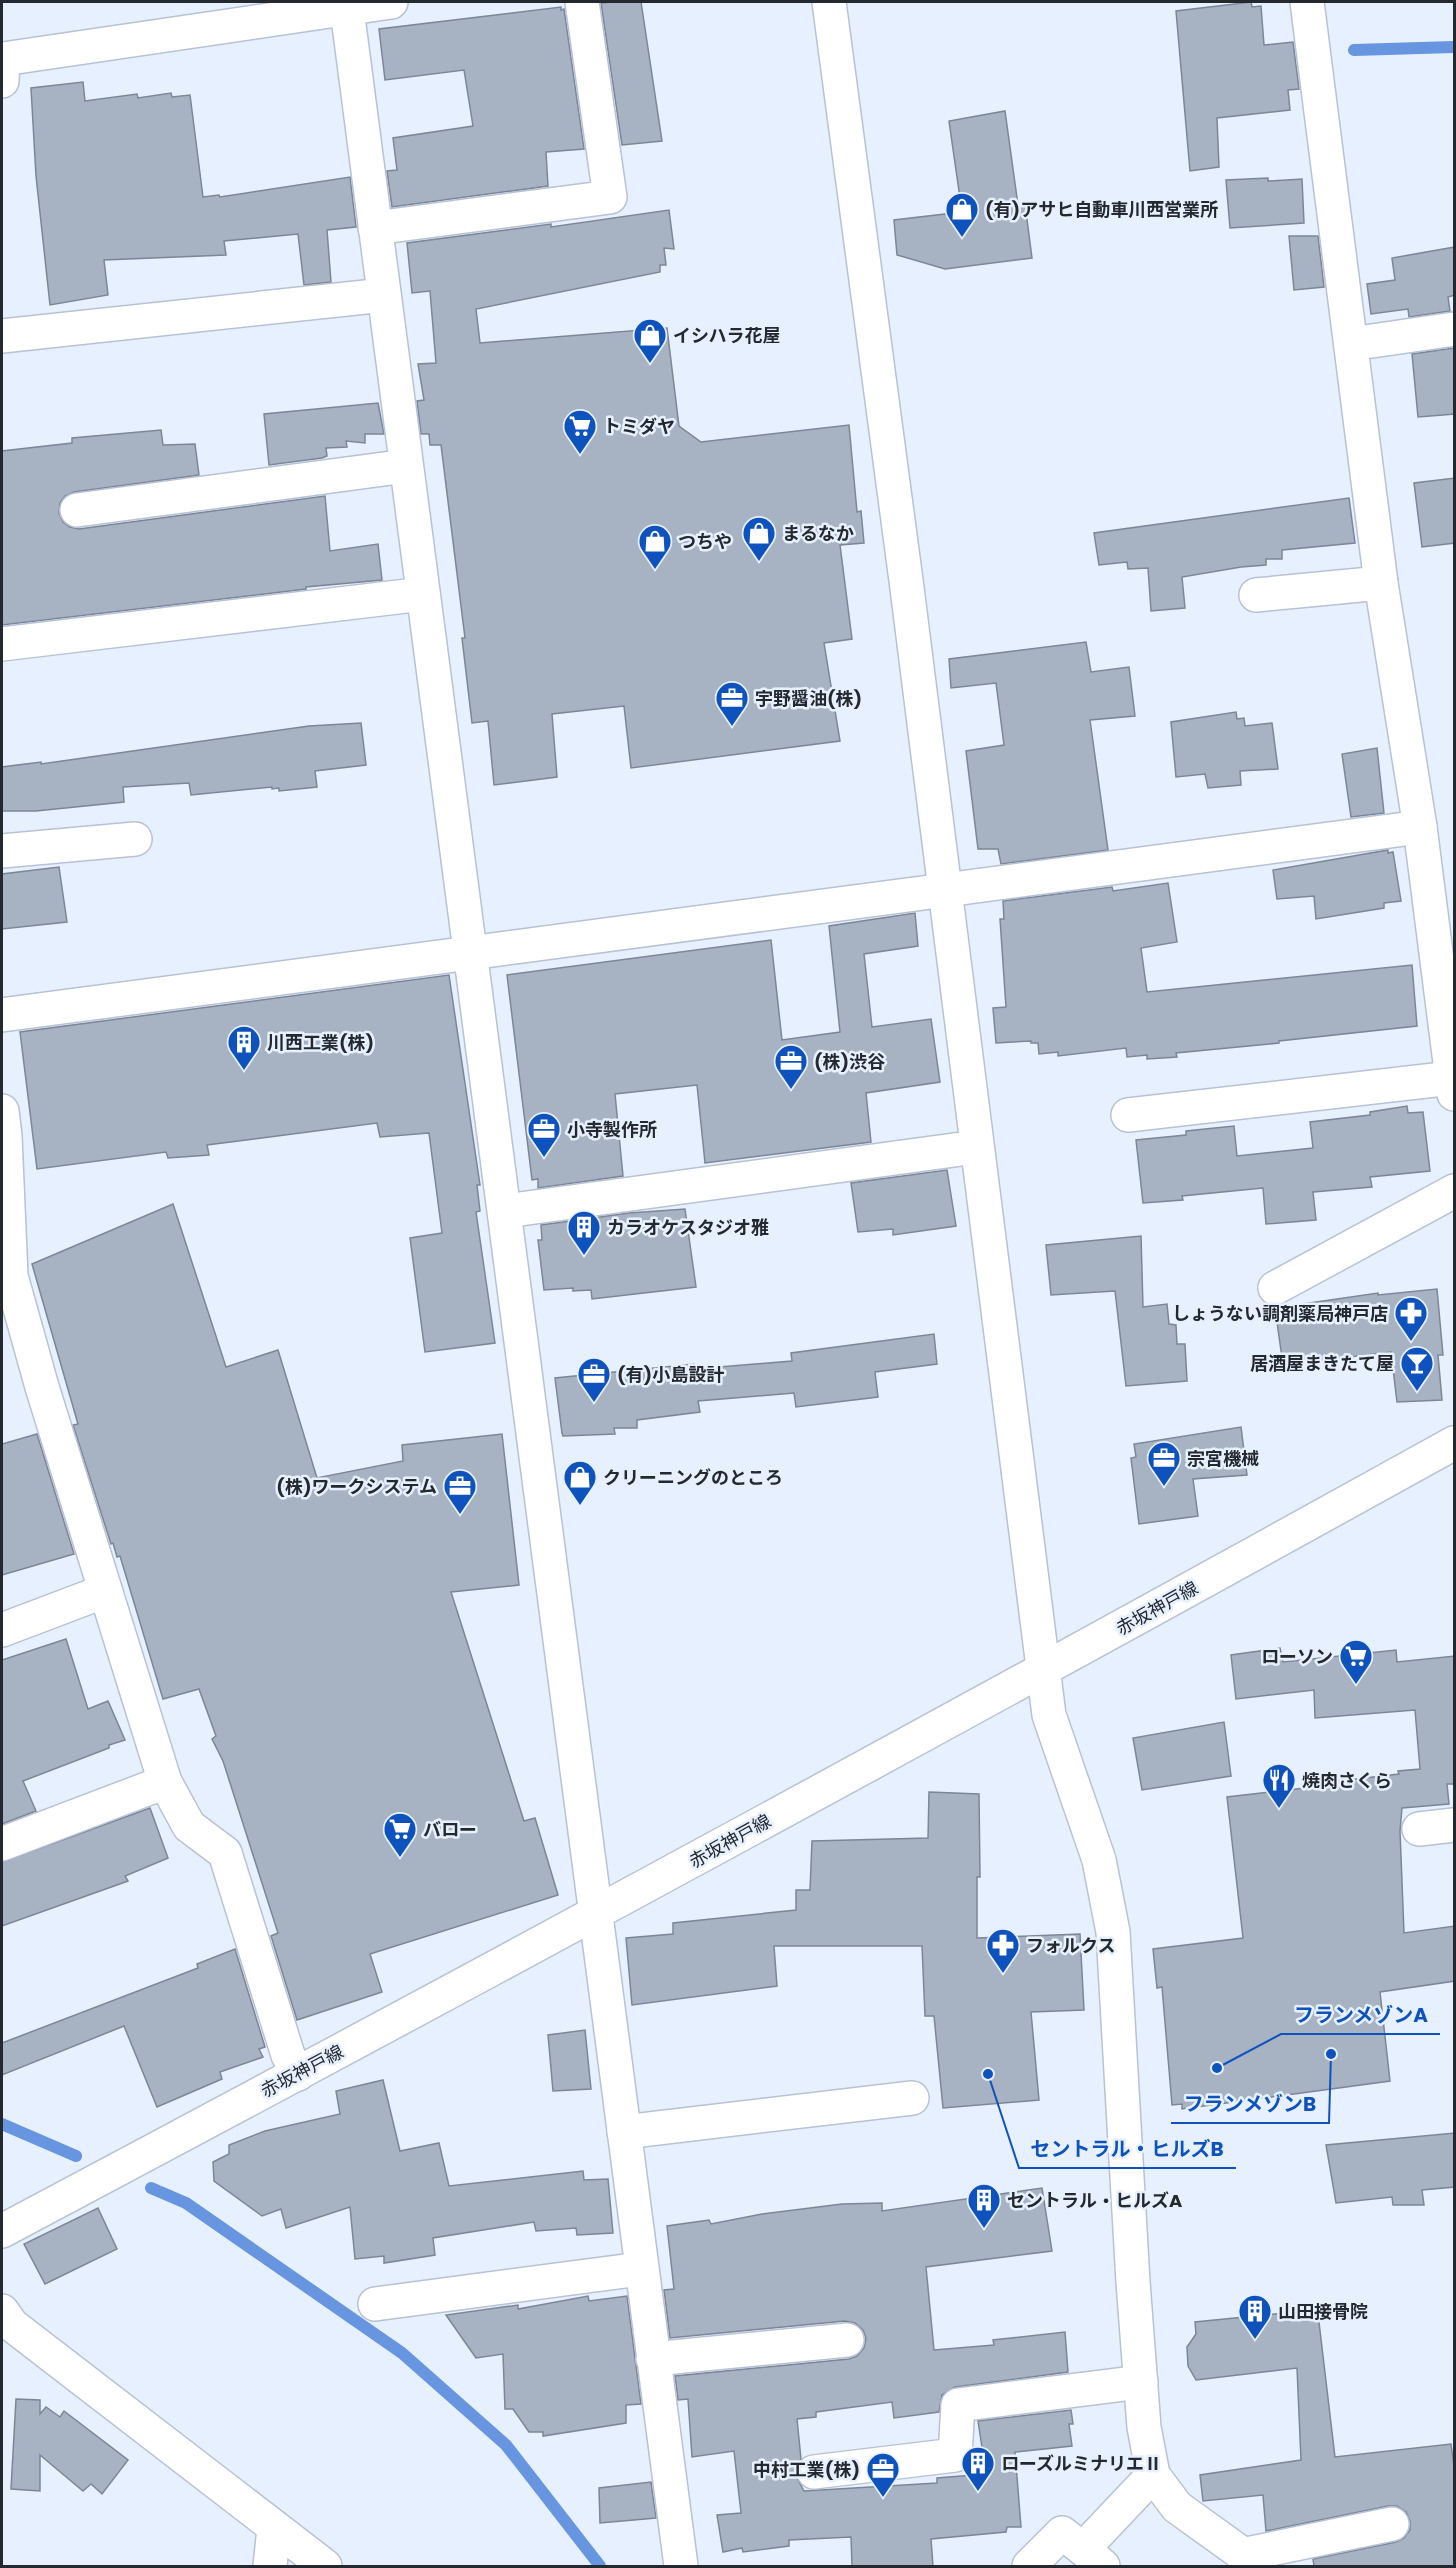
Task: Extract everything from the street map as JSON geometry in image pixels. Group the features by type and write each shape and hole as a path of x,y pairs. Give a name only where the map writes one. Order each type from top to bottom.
{"street":[{"path":"2,81 3,59 346,4 391,2"},
{"path":"375,228 610,197 582,2"},
{"path":"830,2 1049,1715 1099,1860 1113,1932 1132,2282 1144,2427 1153,2475 1177,2508 1251,2560 1392,2524"},
{"path":"1128,1115 1453,1086 1420,827 1381,584 1308,2"},
{"path":"346,4 469,953 505,1211 545,1540 596,1914 640,2269 681,2566"},
{"path":"2,336 384,295"},
{"path":"1351,344 1455,329"},
{"path":"77,510 406,466"},
{"path":"1256,595 1381,584"},
{"path":"2,644 423,594"},
{"path":"2,1015 1420,827"},
{"path":"2,851 135,839"},
{"path":"2,1111 11,1276 42,1387 165,1782 189,1826 225,1853 288,2055 298,2074"},
{"path":"505,1211 976,1147"},
{"path":"1275,1288 1455,1191"},
{"name":"赤坂神戸線","path":"2,2231 596,1914 1044,1671 1455,1443"},
{"path":"2,1630 105,1591"},
{"path":"2,1844 165,1782"},
{"path":"1419,1829 1455,1825"},
{"path":"624,2132 912,2098"},
{"path":"375,2304 640,2269"},
{"path":"5,2327 325,2566"},
{"path":"653,2359 847,2340"},
{"path":"814,2472 955,2455 958,2405 1141,2382"},
{"path":"1029,2566 1062,2533 1093,2558 1153,2475"},
{"path":"270,2566 274,2529"}],"building":[{"path":"641,2 662,141 622,145 601,3"},
{"path":"1251,2 1252,7 1261,6 1264,45 1293,42 1299,89 1288,90 1290,110 1217,118 1219,167 1190,171 1176,11"},
{"path":"561,7 561,10 564,9 584,149 546,152 548,186 392,207 387,171 397,170 393,138 473,126 464,70 385,80 379,29"},
{"path":"83,82 85,101 137,94 138,98 171,93 172,97 190,95 203,197 219,195 220,197 350,177 356,227 327,230 331,282 304,285 298,234 224,241 226,255 104,260 108,295 50,305 36,176 31,88"},
{"path":"1005,111 1018,205 1025,204 1032,258 945,269 897,255 894,220 962,212 949,121"},
{"path":"1268,178 1268,181 1302,179 1304,223 1230,228 1226,180"},
{"path":"669,210 674,249 664,248 666,265 660,265 660,272 476,309 480,343 667,328 679,426 701,442 849,425 857,512 861,511 864,543 840,545 852,639 824,643 840,741 631,768 624,706 552,714 557,777 494,785 488,721 472,723 462,638 465,638 441,445 430,445 429,434 421,434 417,401 424,400 418,364 436,363 430,291 412,293 407,243 551,224 551,227"},
{"path":"1289,236 1318,236 1324,287 1294,290"},
{"path":"1455,247 1455,295 1448,297 1450,311 1409,317 1408,309 1371,314 1367,284 1395,280 1392,258"},
{"path":"1454,348 1455,414 1418,417 1412,354"},
{"path":"378,403 384,434 365,434 365,443 346,441 347,447 326,448 327,456 322,458 269,465 264,414"},
{"path":"161,430 163,445 195,444 199,475 74,492 65,496 60,503 59,513 63,522 79,529 325,496 330,551 378,544 382,580 306,587 306,589 2,625 2,451 72,443 72,438"},
{"path":"1455,478 1455,543 1422,547 1414,483"},
{"path":"1349,498 1355,543 1282,550 1282,559 1266,559 1266,565 1182,577 1185,608 1151,611 1148,568 1128,569 1127,562 1099,565 1094,533"},
{"path":"1086,642 1091,672 1129,667 1135,716 1090,720 1108,850 1001,864 998,849 978,849 966,751 1004,745 996,683 951,688 949,659"},
{"path":"1236,712 1237,719 1244,718 1245,726 1272,723 1278,769 1240,771 1241,785 1208,788 1205,774 1176,777 1171,722"},
{"path":"361,723 366,765 315,771 317,787 279,791 279,788 272,789 272,787 191,795 189,783 123,787 124,802 36,811 2,811 2,767 41,762 41,764 309,726"},
{"path":"1377,748 1384,813 1351,817 1342,754"},
{"path":"1388,850 1388,853 1393,852 1401,901 1384,903 1384,908 1316,919 1314,896 1277,899 1273,870"},
{"path":"59,867 67,922 2,929 2,874"},
{"path":"1168,883 1177,942 1141,948 1147,992 1412,965 1417,1026 1176,1053 1177,1057 1147,1059 1147,1055 1127,1057 1126,1048 1058,1056 1058,1052 1039,1054 1038,1043 1031,1043 1031,1041 996,1043 993,1008 1006,1007 1000,919 1004,919 1003,901 1112,887 1113,891"},
{"path":"915,913 918,946 864,954 872,1027 931,1019 940,1082 866,1093 871,1142 705,1163 697,1085 615,1094 623,1176 538,1188 538,1179 532,1180 507,975 771,940 782,1040 840,1032 829,926"},
{"name":"川西工業(株)","path":"449,975 480,1185 477,1185 480,1211 476,1212 495,1343 425,1352 410,1238 442,1233 429,1133 380,1137 377,1123 207,1145 209,1155 168,1158 166,1152 37,1169 20,1032"},
{"path":"1407,1106 1408,1113 1423,1112 1430,1171 1370,1177 1372,1187 1313,1192 1316,1220 1266,1224 1263,1188 1182,1196 1183,1200 1143,1203 1136,1140 1186,1135 1186,1131 1234,1126 1237,1156 1313,1148 1310,1122 1370,1115 1370,1112"},
{"path":"947,1170 956,1226 893,1235 893,1229 858,1232 851,1183"},
{"path":"173,1204 226,1367 278,1350 317,1478 403,1461 402,1445 502,1434 519,1585 451,1592 524,1821 535,1818 558,1895 370,1954 382,1992 297,2020 271,1936 278,1933 223,1761 212,1739 216,1736 199,1689 163,1699 120,1556 117,1557 113,1543 111,1544 73,1425 78,1424 32,1264"},
{"name":"カラオケスタジオ雅","path":"685,1209 696,1287 592,1299 591,1290 573,1291 573,1288 544,1290 538,1240 542,1240 541,1225 629,1213"},
{"path":"1141,1236 1143,1307 1167,1304 1169,1324 1176,1325 1177,1344 1185,1344 1187,1381 1126,1386 1115,1291 1051,1295 1046,1245"},
{"path":"1437,1289 1443,1355 1438,1355 1442,1400 1397,1402 1391,1352 1283,1365 1275,1308 1378,1293 1378,1295"},
{"path":"934,1334 937,1364 875,1372 878,1397 796,1407 794,1393 698,1401 700,1412 637,1420 637,1428 614,1428 615,1434 563,1436 562,1433 555,1378 694,1364 695,1369 792,1361 791,1353"},
{"path":"1241,1427 1247,1475 1193,1479 1198,1516 1139,1524 1131,1458 1136,1457 1134,1444"},
{"path":"37,1434 74,1554 2,1575 2,1444"},
{"path":"66,1639 88,1709 108,1701 125,1740 23,1781 36,1811 2,1824 2,1660"},
{"path":"1280,1648 1283,1662 1396,1650 1397,1662 1455,1656 1455,1784 1447,1784 1449,1804 1402,1808 1400,1831 1404,1933 1455,1926 1455,1981 1380,1992 1390,2081 1182,2109 1182,2104 1172,2105 1162,1987 1157,1988 1153,1949 1243,1938 1227,1797 1331,1785 1330,1782 1399,1774 1398,1771 1420,1769 1415,1710 1315,1718 1314,1690 1236,1699 1231,1655"},
{"path":"1224,1722 1231,1776 1142,1790 1133,1738"},
{"path":"929,1792 979,1794 980,1877 977,1877 977,1938 1080,1934 1084,2010 1031,2012 1039,2100 943,2108 934,2016 925,2016 922,1946 774,1946 777,1986 632,2005 626,1938 673,1934 673,1923 796,1910 796,1890 810,1890 812,1841 928,1838"},
{"path":"150,1808 168,1858 125,1876 128,1881 2,1926 2,1862"},
{"path":"235,1949 265,2047 259,2049 263,2057 220,2072 222,2079 157,2107 124,2026 2,2075 2,2043 198,1968 197,1964"},
{"path":"585,2030 591,2089 553,2091 548,2035"},
{"path":"383,2080 400,2151 439,2143 449,2186 583,2171 584,2180 608,2179 613,2233 577,2235 576,2228 536,2231 534,2222 433,2238 435,2255 384,2263 384,2256 355,2259 350,2207 286,2228 281,2209 262,2216 214,2181 213,2162 229,2154 229,2145 265,2131 340,2114 336,2091"},
{"path":"1455,2133 1455,2187 1422,2190 1424,2205 1393,2205 1392,2197 1336,2203 1326,2145"},
{"path":"1042,2188 1052,2251 926,2267 934,2350 994,2345 993,2340 1065,2332 1068,2372 955,2387 942,2395 939,2412 894,2418 892,2402 816,2412 816,2417 797,2419 801,2459 795,2474 804,2491 937,2483 937,2478 986,2474 978,2421 1071,2410 1073,2424 1069,2424 1072,2446 1015,2452 1021,2527 1007,2527 1006,2532 931,2539 933,2566 852,2566 851,2537 789,2540 789,2546 743,2552 742,2548 723,2552 717,2515 741,2513 734,2451 692,2457 688,2399 678,2400 675,2376 849,2359 857,2356 864,2348 866,2338 863,2330 855,2323 845,2321 670,2338 664,2290 674,2289 667,2226 709,2220 711,2224 762,2214 842,2204 882,2203 882,2211"},
{"path":"98,2208 117,2249 45,2284 24,2244"},
{"path":"588,2296 589,2301 627,2296 641,2404 626,2405 626,2423 543,2436 543,2432 529,2432 513,2409 505,2409 503,2354 476,2358 446,2315 518,2305 518,2309"},
{"path":"1314,2310 1315,2314 1318,2314 1335,2457 1451,2444 1455,2474 1455,2566 1314,2566 1313,2559 1396,2542 1404,2538 1410,2530 1410,2521 1406,2512 1397,2506 1266,2531 1263,2495 1203,2501 1200,2475 1301,2460 1297,2368 1196,2380 1188,2366 1187,2347 1196,2334 1195,2322"},
{"path":"16,2399 40,2400 40,2414 46,2407 60,2417 64,2411 128,2460 102,2494 91,2484 83,2491 40,2455 40,2491 11,2489"},
{"path":"651,2482 656,2518 600,2523 599,2488"}],"waterway":[{"path":"1354,50 1454,47"},
{"path":"2,2124 76,2156"},
{"path":"151,2188 186,2203 402,2353 506,2445 600,2566"}],"place":[{"name":"(有)アサヒ自動車川西営業所","path":"962,238"},
{"name":"イシハラ花屋","path":"650,364"},
{"name":"トミダヤ","path":"580,455"},
{"name":"まるなか","path":"759,562"},
{"name":"つちや","path":"655,570"},
{"name":"宇野醤油(株)","path":"732,727"},
{"name":"川西工業(株)","path":"244,1071"},
{"name":"(株)渋谷","path":"791,1090"},
{"name":"小寺製作所","path":"544,1158"},
{"name":"カラオケスタジオ雅","path":"584,1256"},
{"name":"しょうない調剤薬局神戸店","path":"1411,1342"},
{"name":"居酒屋まきたて屋","path":"1417,1392"},
{"name":"(有)小島設計","path":"594,1403"},
{"name":"宗宮機械","path":"1164,1487"},
{"name":"クリーニングのところ","path":"580,1506"},
{"name":"(株)ワークシステム","path":"460,1515"},
{"name":"ローソン","path":"1356,1685"},
{"name":"焼肉さくら","path":"1279,1809"},
{"name":"バロー","path":"400,1858"},
{"name":"フォルクス","path":"1003,1974"},
{"name":"フランメゾンB","path":"1331,2054"},
{"name":"フランメゾンA","path":"1217,2068"},
{"name":"セントラル・ヒルズB","path":"988,2074"},
{"name":"セントラル・ヒルズA","path":"984,2229"},
{"name":"山田接骨院","path":"1255,2340"},
{"name":"ローズルミナリエⅡ","path":"978,2492"},
{"name":"中村工業(株)","path":"883,2498"}]}
